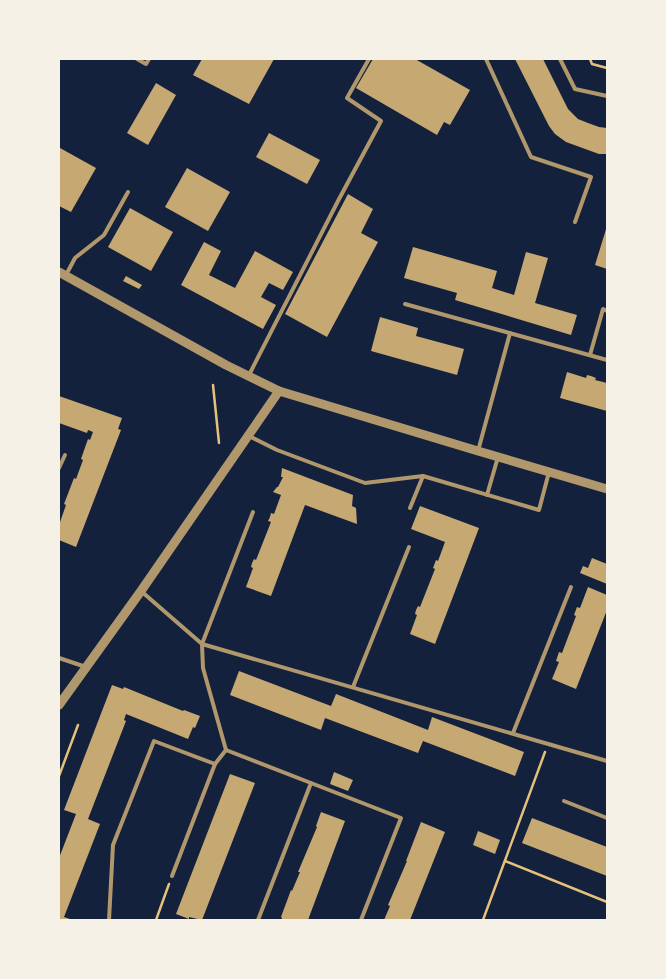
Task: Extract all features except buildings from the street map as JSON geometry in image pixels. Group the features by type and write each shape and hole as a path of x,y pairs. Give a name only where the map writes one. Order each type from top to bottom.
{"street":[{"path":"62,274 248,377 279,390 607,489"},
{"path":"59,705 141,591 279,390"}],"lane":[{"path":"137,59 146,64 149,59"},
{"path":"248,377 338,201 382,121 347,98 369,59"},
{"path":"486,59 531,157 591,177 575,222"},
{"path":"560,59 575,89 607,96"},
{"path":"62,274 75,258 104,235 128,192"},
{"path":"405,304 607,360"},
{"path":"590,355 603,309 607,310"},
{"path":"478,451 510,333"},
{"path":"248,436 276,450 365,483 423,476 539,510 549,472"},
{"path":"59,468 64,456"},
{"path":"487,495 498,457"},
{"path":"410,508 423,476"},
{"path":"226,750 203,668 202,644 253,512"},
{"path":"353,687 409,547"},
{"path":"512,734 571,587"},
{"path":"141,591 202,644 607,761"},
{"path":"59,658 86,667"},
{"path":"109,920 113,845 154,740 216,764"},
{"path":"172,876 216,764 226,750"},
{"path":"226,750 402,818 361,920"},
{"path":"258,920 311,783"},
{"path":"564,801 607,818"}],"path":[{"path":"590,59 592,64 607,68"},
{"path":"213,385 219,442"},
{"path":"59,776 78,725"},
{"path":"483,920 549,744"},
{"path":"505,861 607,902"},
{"path":"156,920 172,876"}]}
